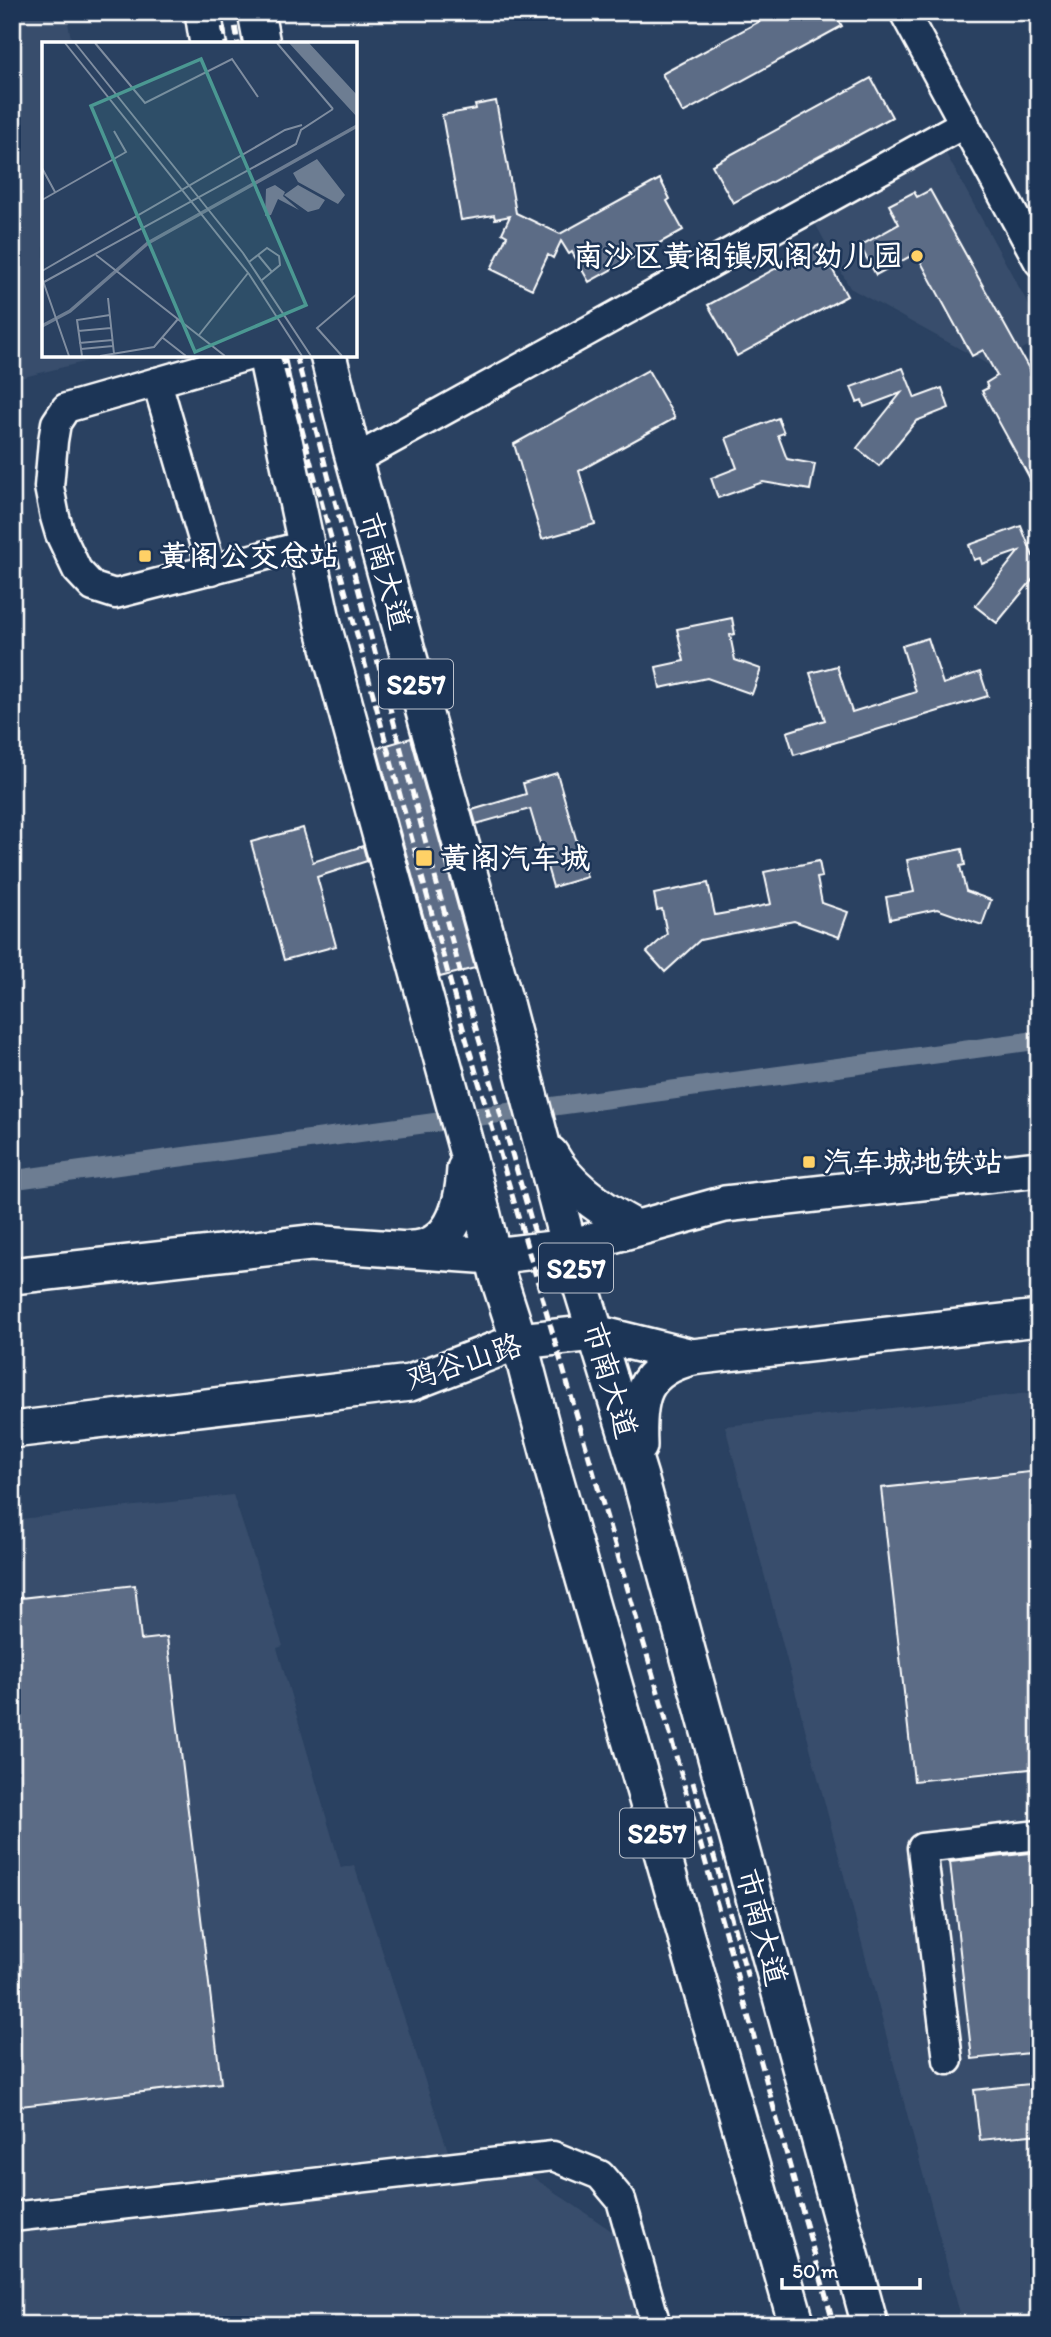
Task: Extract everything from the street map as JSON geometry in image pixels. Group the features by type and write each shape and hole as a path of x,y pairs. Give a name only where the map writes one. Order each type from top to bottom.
{"main road":[{"path":"203,12 208,42"},
{"path":"256,12 262,42"},
{"name":"S257","path":"266,357 324,629 466,1147 467,1219 492,1256 519,1341 797,2325"},
{"name":"市南大道","path":"328,357 354,460 507,1011 569,1247 640,1477 870,2325"},
{"path":"539,1133 570,1181 612,1216 636,1228"},
{"path":"12,1276 310,1242 492,1256 569,1247 724,1204 1039,1169"},
{"path":"400,1249 431,1245 467,1219"},
{"name":"鸡谷山路","path":"12,1430 410,1382 519,1341 596,1332 692,1357 1039,1318"},
{"path":"640,1477 638,1412 642,1396 650,1381 662,1370 676,1361 692,1357"},
{"path":"459,1364 477,1366 503,1377 525,1393 537,1408"}],"street":[{"path":"904,12 1039,261"},
{"path":"354,460 965,123"},
{"path":"244,357 66,408 56,423 49,487 60,534 77,570 93,587 116,594 306,545"},
{"path":"156,382 212,570"},
{"path":"948,2060 922,1849 1039,1835"},
{"path":"12,2217 553,2156 600,2175 621,2200 656,2325"}],"shaded area":[{"path":"12,12 66,12 72,42 42,42 42,357 103,357 12,380"},
{"name":"南沙区黄阁镇凤阁幼儿园","path":"945,152 1039,324 1039,340 991,366 850,288 815,223"},
{"path":"1039,1392 1039,2325 963,2325 725,1426"},
{"path":"233,1495 283,1646 277,1648 341,1868 354,1865 448,2151 12,2199 12,1520"},
{"path":"531,2176 622,2238 645,2325 12,2325 12,2228"}],"building":[{"path":"777,12 834,12 842,26 683,113 662,74"},
{"path":"871,78 892,117 733,203 712,165"},
{"path":"496,101 516,213 560,234 660,179 670,199 667,201 683,230 589,282 572,252 569,254 561,241 553,258 548,255 532,289 491,269 507,236 502,233 510,216 495,219 494,215 461,220 442,115 476,109 475,105"},
{"path":"930,190 1039,387 1039,495 982,391 988,388 986,383 997,376 983,350 972,356 916,253 876,275 860,246 899,224 889,205 914,192 917,197"},
{"path":"819,245 847,296 737,356 708,305"},
{"path":"903,368 915,398 942,388 949,408 916,421 879,466 857,448 901,393 864,407 862,400 857,402 851,387"},
{"path":"648,370 675,418 579,471 595,524 542,539 514,444"},
{"path":"778,418 784,433 778,435 787,459 815,464 810,490 763,482 718,498 711,478 737,468 726,438"},
{"path":"1021,526 1033,556 1039,554 1039,577 1033,579 997,623 975,606 1019,551 982,564 980,558 974,560 969,545"},
{"path":"732,618 735,634 730,635 735,660 761,669 752,694 707,678 660,688 656,667 684,661 677,629"},
{"path":"928,638 943,684 980,672 988,696 794,755 787,732 825,720 810,673 837,666 852,712 916,692 902,646"},
{"path":"411,738 475,968 440,977 377,748"},
{"path":"557,773 587,877 553,887 530,809 476,824 472,810 526,794 523,783"},
{"path":"303,828 313,862 363,846 367,861 317,877 336,946 284,960 251,842"},
{"path":"962,849 965,865 960,866 966,891 991,900 982,925 937,909 890,919 886,897 914,892 907,860"},
{"path":"819,861 822,877 817,878 822,903 848,912 839,937 794,921 700,940 665,972 647,952 667,934 662,909 657,910 654,894 708,883 715,915 743,910 771,904 764,872"},
{"path":"1039,1471 1039,1768 914,1781 881,1488"},
{"path":"135,1585 141,1640 167,1637 221,2083 12,2107 12,1599"},
{"path":"1039,1852 1039,2052 972,2059 950,1862"},
{"path":"1039,2083 1039,2134 980,2140 974,2090"}],"waterway":[{"path":"12,1180 1039,1040"}],"railway":[{"path":"221,12 226,42"},
{"path":"233,12 238,42"},
{"path":"283,357 458,1011 663,1709 834,2325"},
{"path":"297,357 468,1001 536,1237"},
{"path":"693,1782 748,1978"}],"place":[{"name":"南沙区黄阁镇凤阁幼儿园","path":"917,256"},
{"name":"黄阁公交总站","path":"145,556"},
{"name":"黄阁汽车城","path":"424,858"},
{"name":"汽车城地铁站","path":"809,1162"}]}
